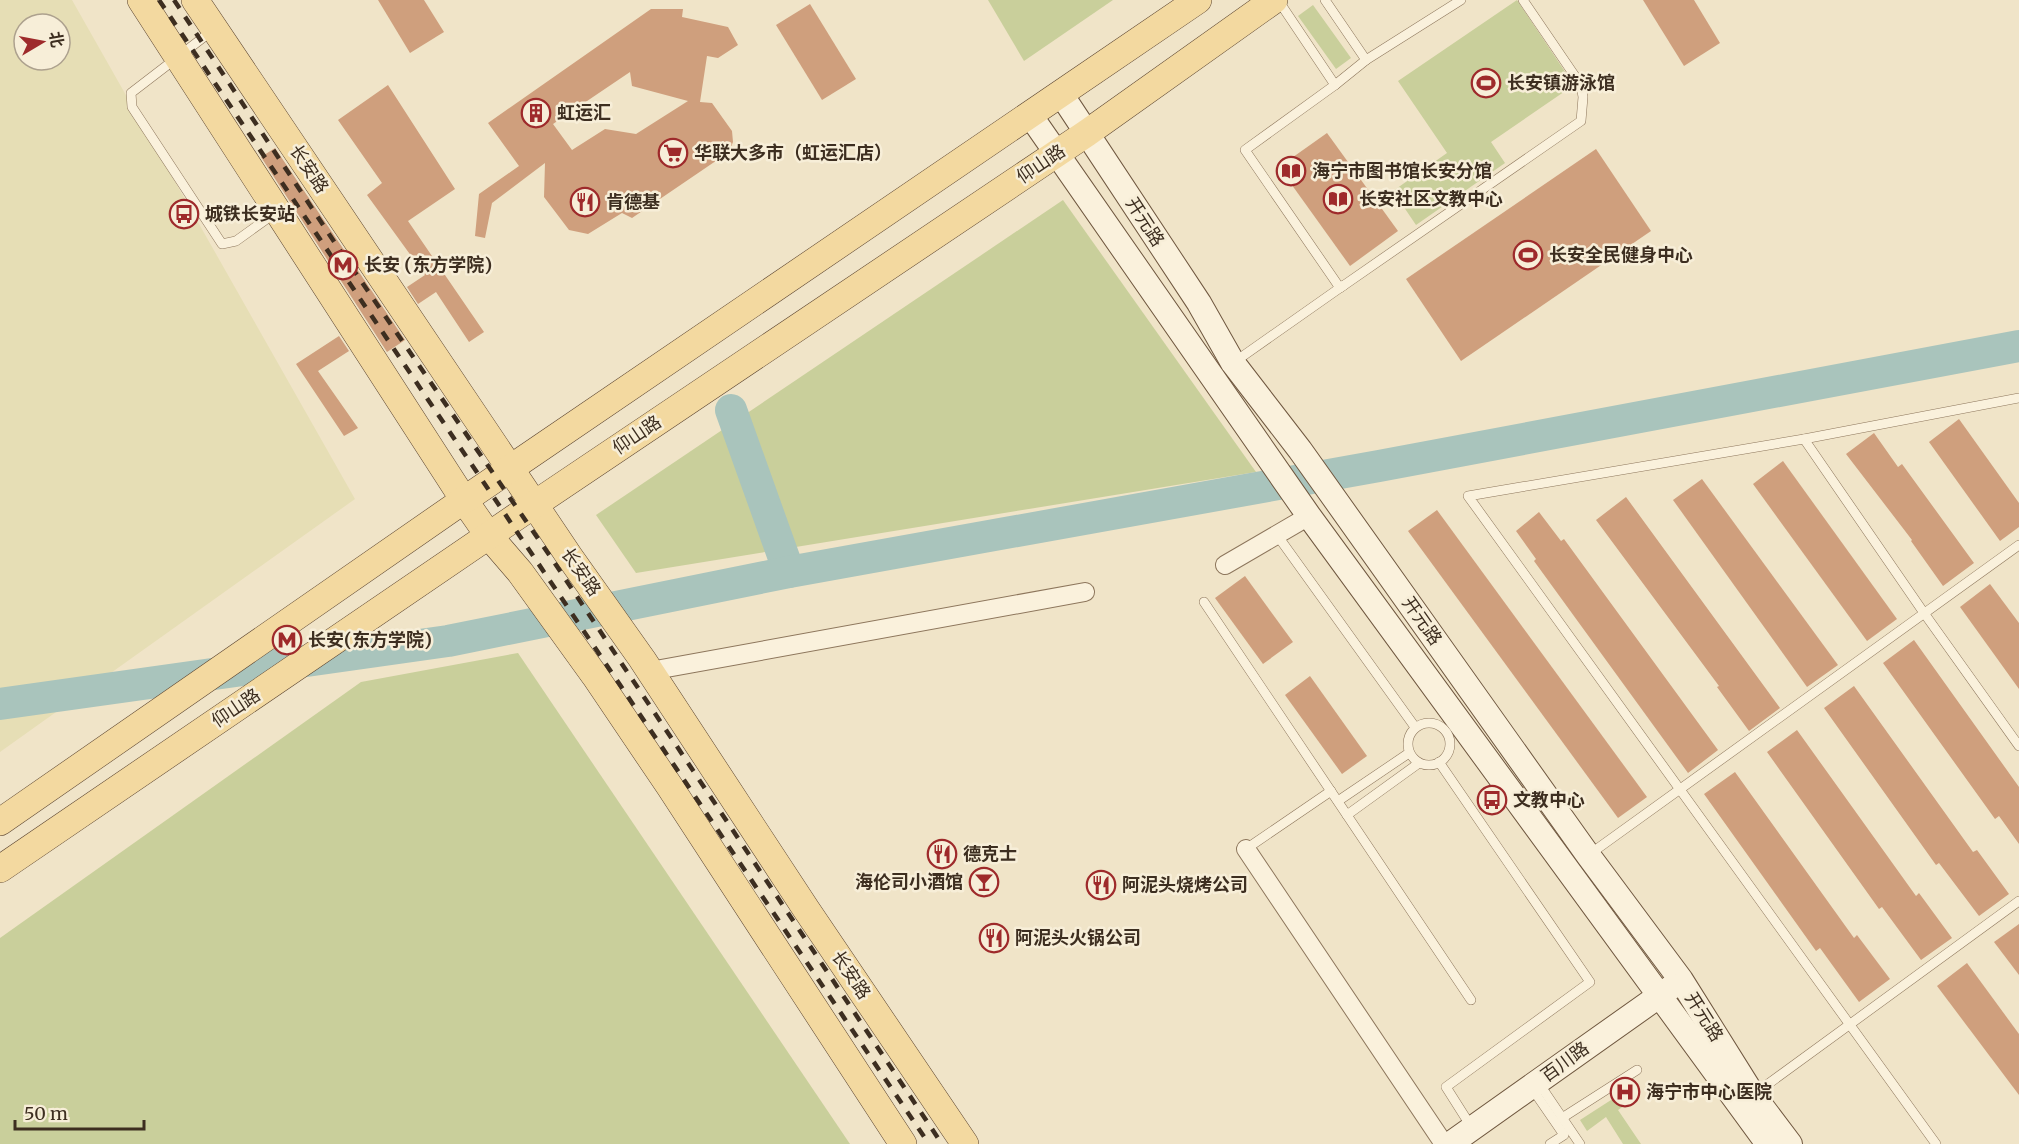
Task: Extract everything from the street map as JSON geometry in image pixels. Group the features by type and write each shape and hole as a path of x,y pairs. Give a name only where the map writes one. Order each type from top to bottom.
{"main road":[{"path":"141,0 464,500 489,536 520,572 595,676 903,1144"},
{"name":"长安路","path":"195,0 569,556 646,665 806,909 965,1144"},
{"path":"0,822 464,500 1198,0"},
{"name":"仰山路","path":"0,869 534,504 1087,133 1276,0"},
{"name":"开元路","path":"1061,94 1199,303 1233,363 1300,450 1588,855 1681,980 1753,1095 1790,1144"},
{"name":"开元路","path":"1029,115 1304,508 1452,726 1659,995 1767,1144"},
{"name":"百川路","path":"1449,1144 1681,980"}],"street":[{"path":"1225,565 1277,535 1304,508"},
{"path":"646,665 1085,592"},
{"path":"1246,849 1444,1144"}],"lane":[{"path":"1276,0 1335,85"},
{"path":"1324,0 1366,60"},
{"path":"1345,285 1340,288 1245,150 1366,60 1461,0"},
{"path":"1233,363 1581,120 1583,97 1581,85 1523,0"},
{"path":"214,29 131,93 132,107 222,244 236,241 277,212"},
{"path":"1936,1144 1468,496 1804,439 2019,398"},
{"path":"1804,439 2019,746"},
{"path":"1277,535 1415,727"},
{"path":"1588,855 2019,545"},
{"path":"1204,602 1471,1000"},
{"path":"1434,723 1452,726 1450,745 1445,758 1439,762 1426,765 1419,763 1409,753 1408,739 1415,727 1434,723"},
{"path":"1338,801 1409,753"},
{"path":"1439,762 1590,982 1446,1087 1472,1128"},
{"path":"1347,815 1419,763"},
{"path":"1246,849 1331,791"},
{"path":"1753,1095 2019,901"},
{"path":"1562,1118 1637,1070"},
{"path":"1535,1084 1562,1118 1577,1143"},
{"path":"1535,1084 1564,1135 1550,1144"}],"shaded area":[{"path":"0,0 72,0 355,499 0,752"}],"green space":[{"path":"988,0 1113,0 1024,61"},
{"name":"长安镇游泳馆","path":"1517,0 1574,85 1491,142 1505,163 1416,225 1393,191 1447,153 1398,81"},
{"path":"1313,5 1351,58 1336,69 1298,16"},
{"path":"1063,200 1256,472 636,573 596,515"},
{"path":"518,653 850,1144 0,1144 0,938 361,682"},
{"path":"1625,1091 1634,1099 1618,1110 1641,1144 1623,1144 1606,1117 1587,1131 1580,1120"}],"building":[{"path":"378,0 424,0 444,32 410,53"},
{"path":"1643,0 1694,0 1720,43 1684,66"},
{"path":"810,4 856,79 822,100 776,25"},
{"name":"虹运汇","path":"651,9 683,9 682,17 728,27 738,45 718,58 707,56 700,102 712,103 732,131 733,142 729,152 632,218 622,213 588,234 569,230 544,197 545,163 492,203 485,238 475,236 479,194 519,166 488,123","holes":["630,72 632,86 688,101 636,134 605,129 572,150 553,124"]},
{"path":"388,85 455,189 408,221 484,332 469,342 436,292 418,304 407,287 425,275 367,195 382,183 338,120"},
{"name":"长安社区文教中心","path":"1327,133 1398,231 1350,266 1279,167"},
{"path":"275,148 405,340 387,352 261,157"},
{"name":"长安全民健身中心","path":"1596,149 1651,231 1461,361 1406,279"},
{"path":"339,336 349,351 318,371 358,428 344,436 296,364"},
{"path":"1959,419 2019,503 2019,527 2000,541 1929,442"},
{"path":"1874,433 1898,467 1902,464 1974,563 1943,586 1912,540 1846,454"},
{"path":"1783,461 1897,619 1867,641 1753,484"},
{"path":"1702,479 1838,665 1807,687 1673,500"},
{"path":"1626,497 1780,708 1749,731 1717,687 1719,686 1596,520"},
{"path":"1437,510 1647,797 1618,818 1408,531"},
{"path":"1539,512 1561,541 1564,539 1718,750 1688,773 1534,561 1536,559 1516,531"},
{"path":"1245,576 1293,642 1263,664 1215,598"},
{"path":"1990,584 2019,623 2019,689 1960,607"},
{"path":"1914,640 2019,787 2019,844 1999,816 1995,819 1883,663"},
{"path":"1310,676 1367,756 1342,774 1285,695"},
{"path":"1854,686 1973,852 1977,850 2009,894 1979,916 1939,863 1936,865 1824,708"},
{"path":"1797,730 1916,896 1919,893 1952,938 1921,960 1882,907 1879,909 1767,752"},
{"path":"1735,772 1854,938 1857,935 1890,979 1859,1002 1820,948 1816,951 1704,794"},
{"path":"2019,924 2019,975 1994,942"},
{"path":"1967,963 2019,1034 2019,1095 1937,986"}],"waterway":[{"path":"0,704 448,641 789,572 1379,466 2019,346"},
{"path":"731,410 789,572"}],"railway":[{"path":"159,0 929,1144"},
{"path":"174,0 335,243 552,559 942,1144"}],"place":[{"name":"长安镇游泳馆","path":"1486,83"},
{"name":"虹运汇","path":"536,113"},
{"name":"华联大多市（虹运汇店）","path":"673,153"},
{"name":"海宁市图书馆长安分馆","path":"1291,171"},
{"name":"长安社区文教中心","path":"1338,199"},
{"name":"肯德基","path":"585,202"},
{"name":"城铁长安站","path":"184,214"},
{"name":"长安全民健身中心","path":"1528,255"},
{"name":"长安 (东方学院)","path":"343,265"},
{"name":"长安(东方学院)","path":"287,640"},
{"name":"文教中心","path":"1492,800"},
{"name":"德克士","path":"942,854"},
{"name":"海伦司小酒馆","path":"984,882"},
{"name":"阿泥头烧烤公司","path":"1101,885"},
{"name":"阿泥头火锅公司","path":"994,938"},
{"name":"海宁市中心医院","path":"1625,1092"}]}
